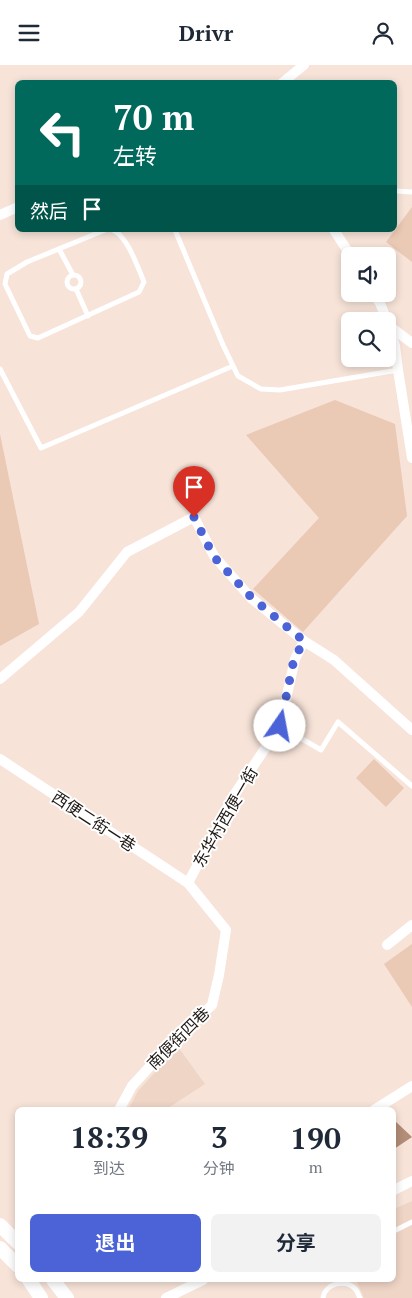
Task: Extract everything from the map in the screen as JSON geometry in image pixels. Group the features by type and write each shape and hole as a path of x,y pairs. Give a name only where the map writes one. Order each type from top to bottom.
{"main road":[{"path":"0,1225 15,1240"},
{"path":"0,1248 15,1262"},
{"path":"30,1282 41,1298"},
{"path":"55,1282 67,1298"}],"street":[{"path":"286,80 304,65"},
{"path":"0,215 15,208"},
{"path":"335,232 345,247"},
{"path":"396,330 412,343"},
{"path":"396,354 412,458"},
{"path":"0,679 79,613 127,552 194,517 214,557 251,597 304,641 334,660 412,730"},
{"name":"东华村西便一街","path":"188,883 234,795 280,726 294,659 304,641"},
{"name":"西便二街一巷","path":"0,759 188,883"},
{"name":"南便街四巷","path":"121,1107 132,1086 176,1038 212,1005 226,930 188,883"},
{"path":"387,945 412,925"},
{"path":"379,1107 412,1086"},
{"path":"396,1188 412,1181"},
{"path":"166,1298 200,1282"}],"lane":[{"path":"397,191 412,192"},
{"path":"100,232 27,262 8,273 5,283 30,335 38,338 139,292 144,283 132,254 119,232"},
{"path":"175,232 238,376 261,389 280,390 398,370"},
{"path":"60,249 73,275 80,277 80,287 76,289 69,288 67,284 68,279 73,275"},
{"path":"76,289 88,315"},
{"path":"0,369 41,448 233,366"},
{"path":"280,726 321,750 338,722 412,786"},
{"path":"396,1230 412,1223"},
{"path":"323,1298 323,1294 334,1282"},
{"path":"352,1282 354,1289"},
{"path":"329,1287 341,1283 350,1285 360,1298"}],"shaded area":[{"path":"412,207 412,262 396,250 396,247 392,247 386,242 393,232 397,232 397,227"},
{"path":"335,400 395,424 407,516 303,632 253,589 319,518 246,435"},
{"path":"0,434 39,624 0,646"},
{"path":"374,759 404,788 386,807 356,778"},
{"path":"412,944 412,1007 384,964"},
{"path":"178,1047 205,1084 170,1107 130,1107 138,1091"},
{"path":"396,1122 412,1137 396,1148"},
{"path":"412,1201 412,1298 364,1298 357,1282 396,1282 396,1208"}],"route":[{"path":"194,517 214,557 251,597 304,641 294,659 280,726"}]}
